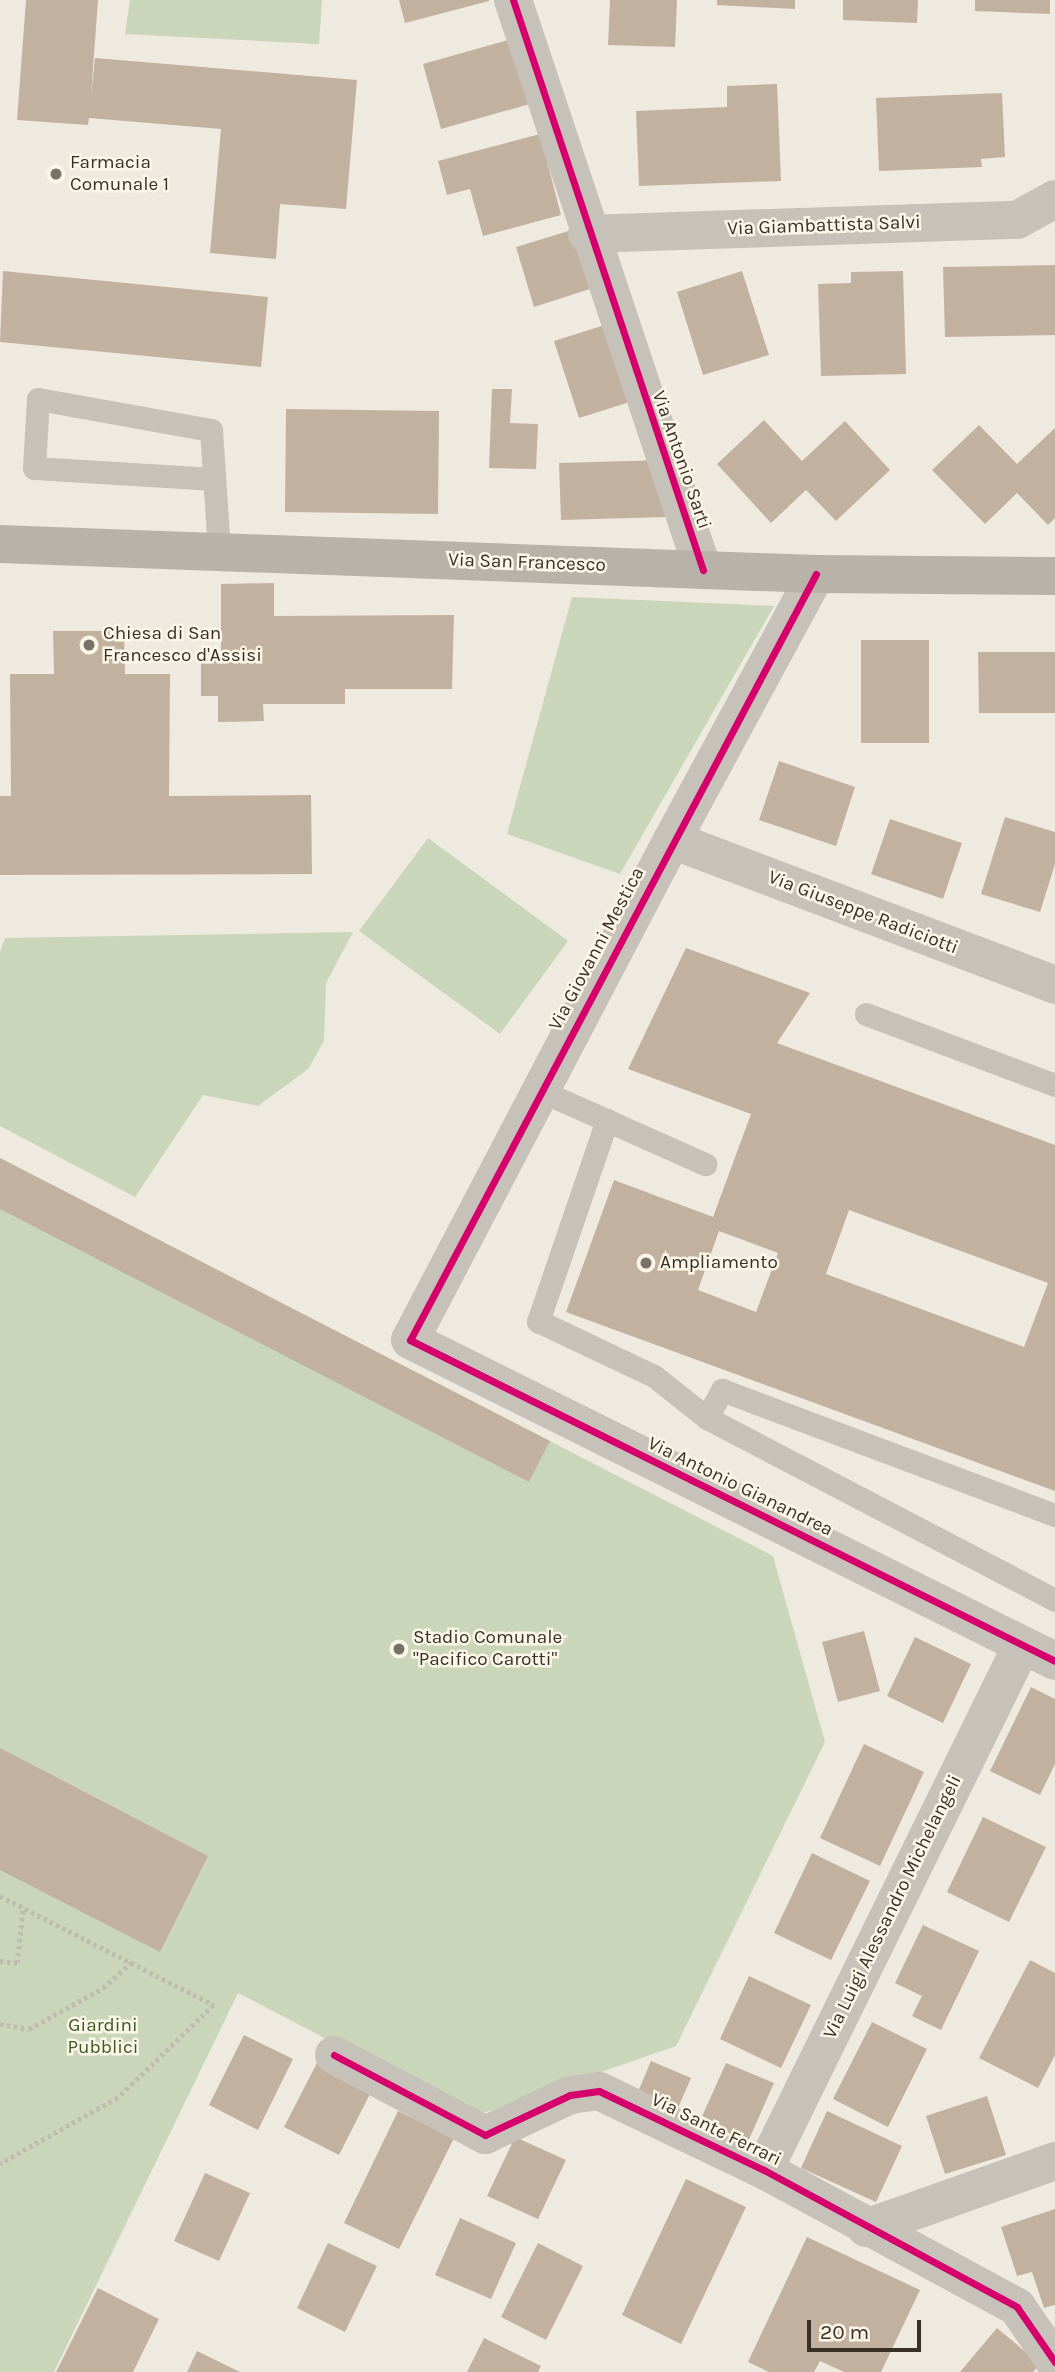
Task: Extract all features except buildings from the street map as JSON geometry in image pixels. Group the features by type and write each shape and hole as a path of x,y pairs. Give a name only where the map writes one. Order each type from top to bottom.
{"main road":[{"name":"Via San Francesco","path":"0,544 816,574 1055,576"}],"street":[{"name":"Via Antonio Sarti","path":"513,0 587,234 703,570"},
{"name":"Via Giambattista Salvi","path":"587,234 1017,220 1055,199"},
{"name":"Via Giovanni Mestica","path":"410,1340 672,841 816,574"},
{"name":"Via Giuseppe Radiciotti","path":"672,841 1055,985"},
{"name":"Via Antonio Gianandrea","path":"410,1340 1039,1653"},
{"name":"Via Luigi Alessandro Michelangeli","path":"764,2170 1039,1653"},
{"name":"Via Sante Ferrari","path":"334,2055 485,2135 570,2095 599,2091 764,2170 866,2228 1017,2306 1055,2362"},
{"path":"866,2228 1055,2161"}],"lane":[{"path":"214,479 34,468 38,399 211,429 219,552"},
{"path":"866,1014 1055,1085"},
{"path":"541,1091 705,1164"},
{"path":"607,1120 538,1321 654,1376 707,1418 1055,1600"},
{"path":"707,1418 722,1390 1055,1516"}],"path":[{"path":"0,1896 214,2005 118,2098 0,2164"},
{"path":"0,1961 17,1964 23,1907"},
{"path":"0,2024 29,2029 103,1988 132,1962"}],"green space":[{"path":"130,0 322,0 319,44 125,34"},
{"path":"572,597 774,606 620,874 507,834"},
{"path":"428,838 568,941 500,1034 359,931"},
{"path":"353,932 326,983 324,1041 308,1069 258,1106 203,1095 135,1197 0,1126 0,952 5,938"},
{"name":"Stadio Comunale \"Pacifico Carotti\"","path":"0,1158 773,1556 825,1742 676,2046 475,2116 238,1993 54,2372 0,2372"}],"cycle path":[{"path":"513,0 703,570"},
{"path":"816,574 410,1340 1055,1661"},
{"path":"334,2055 485,2135 570,2095 599,2091 764,2170 1017,2307 1055,2362"}],"place":[{"name":"Farmacia Comunale 1","path":"56,174"},
{"name":"Chiesa di San Francesco d'Assisi","path":"89,645"},
{"name":"Ampliamento","path":"646,1263"},
{"name":"Stadio Comunale \"Pacifico Carotti\"","path":"399,1649"}],"park label":[{"name":"Giardini Pubblici","path":"103,2037"}]}
